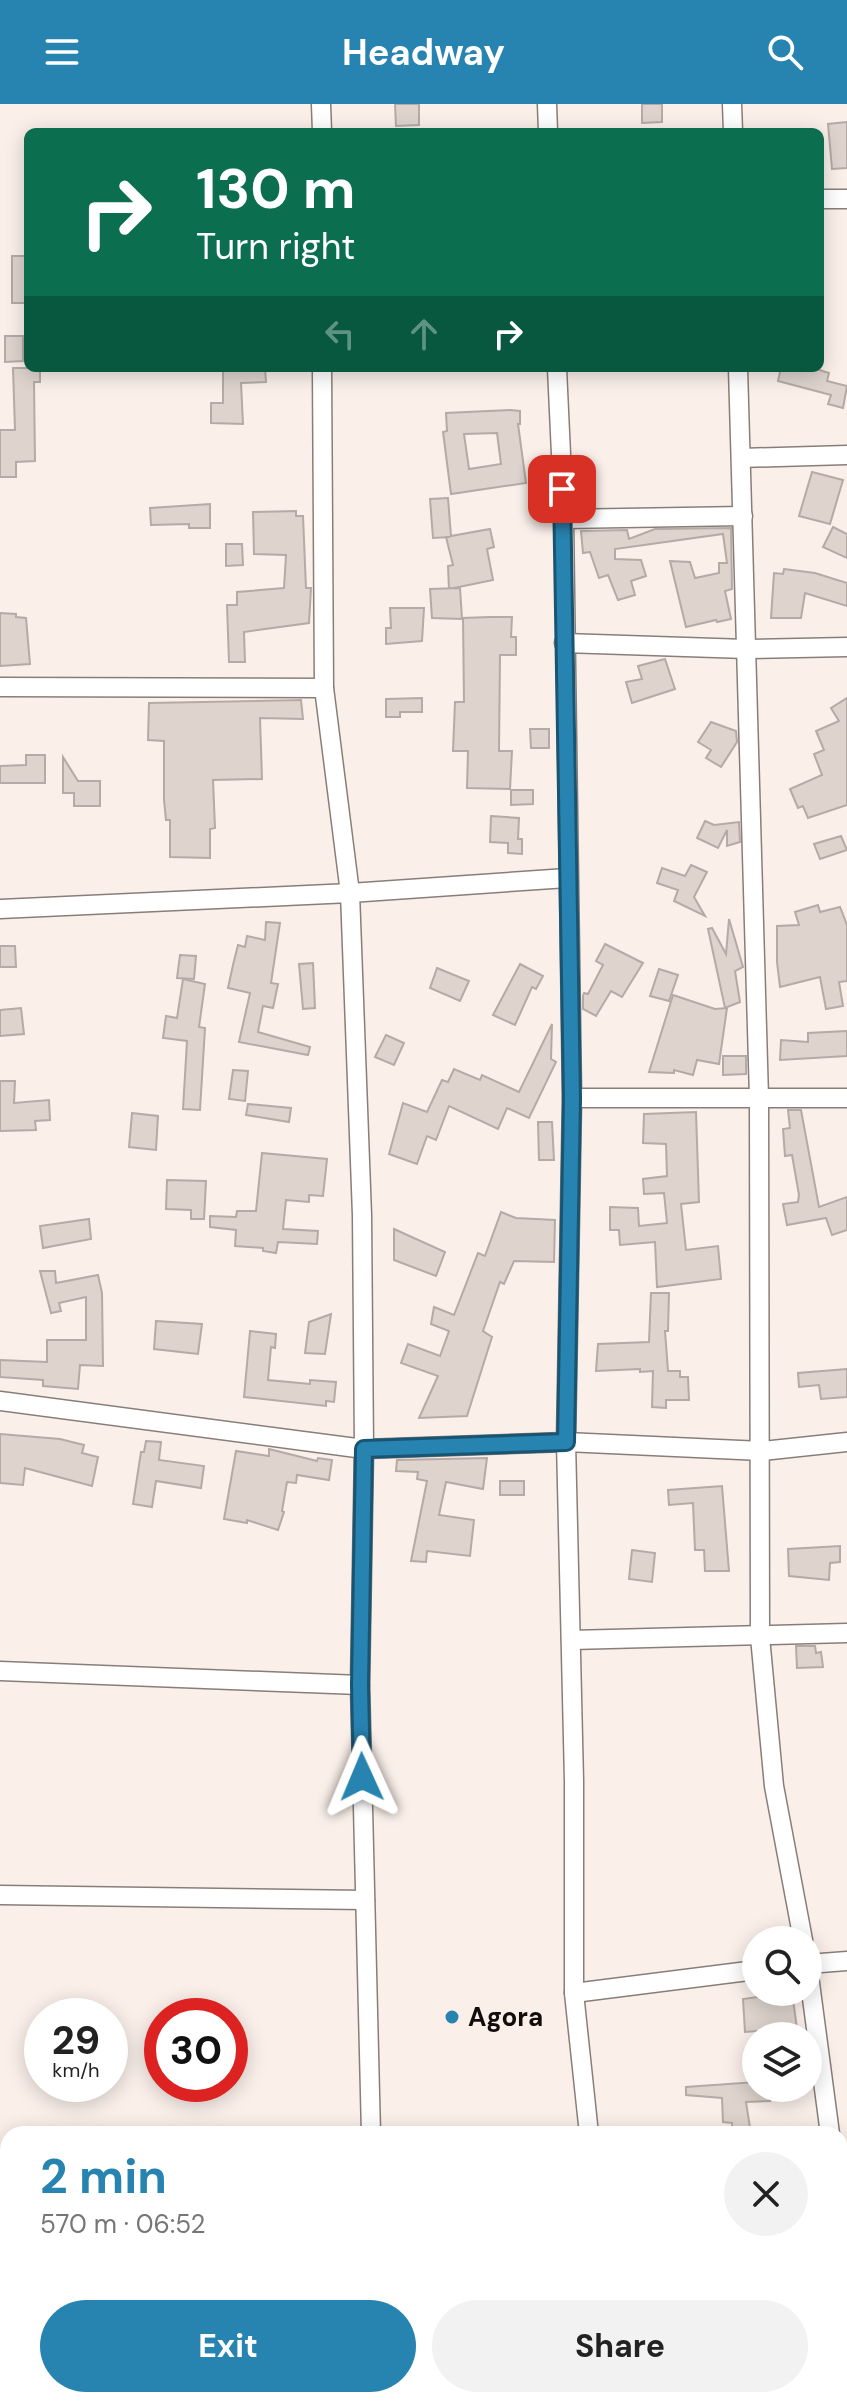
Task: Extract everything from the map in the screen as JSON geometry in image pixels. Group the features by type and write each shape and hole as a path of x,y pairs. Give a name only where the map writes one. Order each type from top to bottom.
{"street":[{"path":"321,104 322,128"},
{"path":"547,104 548,128"},
{"path":"732,104 733,128"},
{"path":"824,199 847,199"},
{"path":"322,372 324,688 350,893 362,1215 364,1449 360,1685 371,2126"},
{"path":"557,372 564,519 572,1098 566,1442 574,1993 588,2126"},
{"path":"738,372 759,1098 760,1637 774,1786 800,1926"},
{"path":"741,458 847,455"},
{"path":"564,519 743,516"},
{"path":"564,643 746,649 847,647"},
{"path":"0,687 324,688"},
{"path":"0,909 350,893 567,878"},
{"path":"572,1098 847,1098"},
{"path":"0,1401 364,1449 566,1442 762,1451 847,1442"},
{"path":"571,1640 847,1633"},
{"path":"0,1671 360,1685"},
{"path":"0,1895 365,1900"},
{"path":"822,1964 847,1961"},
{"path":"574,1993 742,1972"},
{"path":"813,2006 829,2126"}],"building":[{"path":"395,104 419,104 419,125 396,126"},
{"path":"642,104 662,104 662,122 642,123"},
{"path":"847,122 847,168 832,169 828,124"},
{"path":"12,256 24,256 24,303 12,303"},
{"path":"5,336 23,336 23,361 5,362"},
{"path":"13,368 40,372 40,382 34,382 35,461 16,462 16,477 0,477 0,430 15,430"},
{"path":"223,372 265,372 266,382 241,383 243,424 211,423 211,403 223,403"},
{"path":"780,372 829,373 827,381 847,386 843,408 828,404 831,395 778,381"},
{"path":"520,411 518,424 526,483 451,494 443,432 447,431 446,413","holes":["497,433 501,464 469,469 464,434"]},
{"path":"812,472 843,480 830,524 799,516"},
{"path":"448,498 451,536 490,529 494,547 487,549 493,580 449,589 448,566 453,565 446,537 433,538 430,499"},
{"path":"210,504 210,528 189,528 189,524 151,525 150,508"},
{"path":"296,511 296,516 303,516 306,588 311,588 309,623 244,632 245,662 229,662 227,605 237,605 237,592 284,588 286,555 254,554 253,512"},
{"path":"833,527 847,534 847,558 823,547"},
{"path":"731,528 732,589 725,591 731,619 717,622 686,627 670,561 690,562 695,578 719,573 719,563 727,563 723,534 615,549 615,559 641,560 646,576 631,581 635,595 618,600 608,575 599,578 590,552 583,553 581,531 627,530 629,539 655,529"},
{"path":"226,544 242,544 243,565 226,566"},
{"path":"784,569 815,573 847,583 847,606 805,593 801,618 771,618 774,573 783,574"},
{"path":"460,588 462,619 432,618 430,589"},
{"path":"390,608 424,608 422,641 386,644 386,628 391,628"},
{"path":"0,613 26,618 30,664 0,666"},
{"path":"512,617 511,637 516,637 516,655 500,655 499,751 512,751 510,789 467,788 468,751 453,751 455,702 464,702 463,618"},
{"path":"665,659 675,689 632,703 626,682 642,679 638,666"},
{"path":"422,698 422,712 400,712 400,717 386,717 386,699"},
{"path":"847,698 847,805 808,818 803,806 798,808 790,789 822,775 814,754 824,750 816,731 839,721 831,708"},
{"path":"301,700 303,719 260,718 262,779 213,780 215,828 210,829 210,858 170,857 170,820 166,820 164,800 164,741 148,740 149,703"},
{"path":"711,722 736,731 737,742 721,767 706,758 711,750 698,742"},
{"path":"530,729 549,729 549,748 531,748"},
{"path":"26,755 45,755 45,783 0,783 0,766 26,765"},
{"path":"63,757 78,781 100,781 100,806 74,806 74,793 63,793"},
{"path":"511,790 533,790 533,804 511,805"},
{"path":"491,816 519,818 518,839 522,839 522,854 508,853 508,843 490,842"},
{"path":"705,821 714,825 739,822 740,842 727,846 727,830 718,848 697,838"},
{"path":"841,836 847,850 820,859 814,844"},
{"path":"691,865 707,872 694,897 705,916 674,901 678,890 657,883 662,868 685,876"},
{"path":"818,905 820,912 840,907 847,925 847,981 839,982 843,1006 826,1009 820,977 780,987 777,962 777,926 799,925 795,912"},
{"path":"729,919 743,967 735,971 740,1002 725,1008 708,929 712,928 726,954"},
{"path":"266,922 280,923 271,983 278,984 273,1008 263,1006 258,1032 310,1047 308,1055 239,1042 250,993 228,988 233,965 238,945 245,947 247,936 265,940"},
{"path":"605,944 643,963 622,997 611,991 596,1016 583,1009 583,996 584,993 588,994 603,965 596,961"},
{"path":"0,946 15,946 16,967 0,967"},
{"path":"180,955 196,956 194,979 177,978"},
{"path":"313,963 315,1008 303,1009 299,964"},
{"path":"520,964 543,976 536,989 532,987 515,1025 493,1015"},
{"path":"437,968 469,981 460,1001 430,988"},
{"path":"659,969 678,975 669,1001 650,996"},
{"path":"183,979 205,984 199,1027 205,1028 200,1110 183,1109 187,1041 163,1038 166,1016 177,1018"},
{"path":"673,995 715,1009 727,1008 719,1064 697,1060 693,1075 674,1070 674,1073 649,1072"},
{"path":"21,1008 24,1034 0,1036 0,1010"},
{"path":"552,1024 551,1059 556,1062 529,1118 507,1108 498,1129 449,1106 436,1140 427,1136 417,1164 389,1154 403,1103 427,1112 442,1080 448,1082 454,1069 480,1080 482,1075 519,1092"},
{"path":"847,1031 847,1056 780,1060 781,1040 808,1042 808,1033"},
{"path":"386,1035 404,1043 394,1065 375,1057"},
{"path":"723,1056 746,1056 746,1074 723,1075"},
{"path":"233,1070 248,1071 245,1101 229,1099"},
{"path":"0,1081 15,1081 14,1103 49,1100 50,1120 35,1121 36,1130 0,1131"},
{"path":"248,1104 291,1108 289,1122 246,1115"},
{"path":"788,1110 801,1110 819,1207 847,1197 847,1230 832,1235 826,1218 787,1225 783,1204 798,1202 799,1195 792,1155 785,1156 783,1129 790,1128"},
{"path":"696,1112 699,1202 681,1204 686,1250 718,1246 721,1279 657,1287 655,1242 620,1245 619,1230 610,1230 610,1207 638,1208 639,1226 667,1223 664,1193 644,1194 643,1179 667,1176 666,1144 643,1143 644,1114"},
{"path":"132,1113 158,1116 156,1150 129,1147"},
{"path":"538,1122 552,1122 554,1160 539,1160"},
{"path":"262,1153 327,1159 323,1196 309,1195 309,1202 286,1200 283,1229 318,1231 317,1244 278,1242 276,1253 263,1251 263,1248 235,1246 236,1230 210,1227 210,1216 236,1217 237,1211 256,1211"},
{"path":"167,1180 206,1181 204,1219 191,1219 191,1210 166,1209"},
{"path":"501,1212 516,1218 555,1220 554,1262 514,1261 504,1284 500,1282 483,1331 492,1337 467,1416 419,1418 438,1376 401,1363 408,1344 440,1356 449,1331 431,1324 434,1307 454,1315 478,1253 485,1256"},
{"path":"89,1219 91,1239 43,1248 40,1226"},
{"path":"394,1229 445,1252 436,1276 394,1260"},
{"path":"40,1271 55,1271 56,1283 98,1275 102,1293 103,1366 80,1365 78,1389 43,1386 43,1380 0,1377 0,1360 47,1362 47,1340 86,1340 86,1297 59,1303 61,1311 51,1313"},
{"path":"651,1293 669,1293 668,1331 665,1331 668,1371 680,1371 680,1377 688,1377 689,1400 666,1400 666,1408 652,1407 653,1371 596,1371 598,1344 649,1342"},
{"path":"331,1314 325,1354 305,1353 309,1322"},
{"path":"156,1321 202,1324 198,1354 154,1349"},
{"path":"250,1331 276,1334 275,1348 271,1347 268,1380 310,1384 310,1380 336,1382 334,1402 326,1401 326,1406 244,1397"},
{"path":"847,1369 847,1397 821,1399 819,1385 799,1387 798,1373"},
{"path":"0,1434 60,1439 84,1445 82,1453 98,1457 92,1486 25,1468 23,1485 0,1483"},
{"path":"146,1441 161,1442 159,1460 204,1466 201,1488 156,1481 152,1507 133,1504 141,1452 144,1452"},
{"path":"269,1449 317,1461 318,1458 332,1460 329,1480 297,1475 296,1483 287,1482 284,1512 278,1530 247,1520 247,1523 224,1519 236,1451 269,1456"},
{"path":"487,1458 483,1489 446,1482 439,1515 474,1520 470,1556 427,1551 426,1562 411,1561 427,1481 417,1479 418,1472 396,1471 397,1460"},
{"path":"500,1481 524,1481 524,1495 500,1495"},
{"path":"722,1486 729,1571 705,1571 704,1550 695,1550 693,1503 669,1505 668,1490"},
{"path":"840,1546 840,1562 830,1563 829,1580 789,1576 788,1549"},
{"path":"632,1550 655,1553 652,1582 629,1579"},
{"path":"796,1646 815,1646 816,1653 821,1652 823,1667 797,1668"},
{"path":"743,2006 794,2006 796,2022 744,2022"},
{"path":"742,2083 742,2102 746,2102 750,2126 732,2126 732,2123 723,2122 722,2098 686,2095 686,2087"}],"place":[{"name":"Agora","path":"452,2017"}],"route":[{"path":"362,1777 360,1685 364,1449 566,1442 572,1098 562,489"}]}
